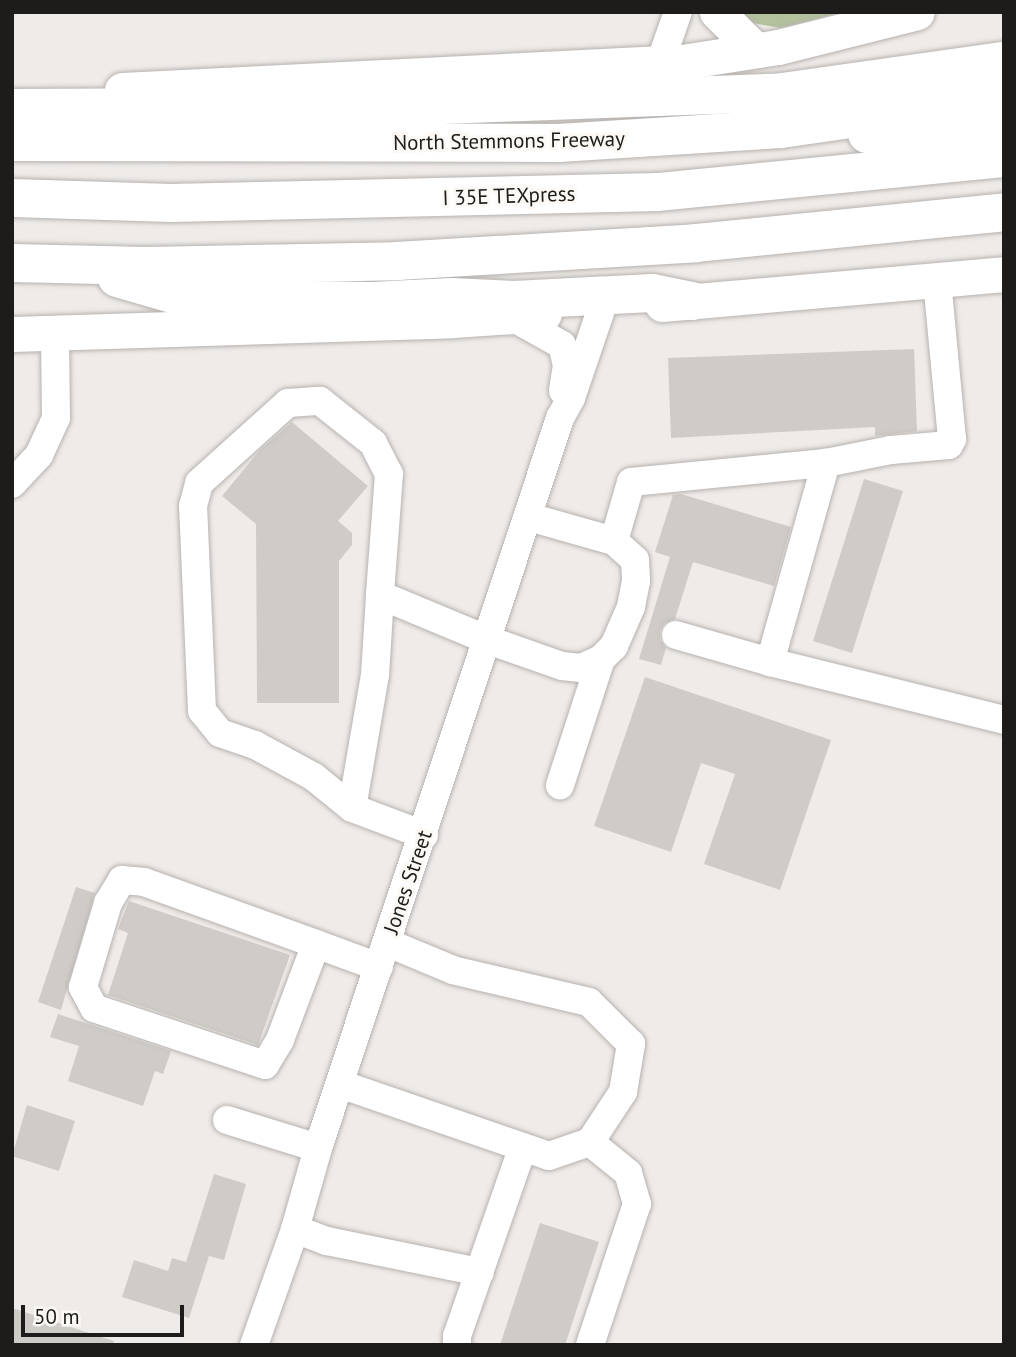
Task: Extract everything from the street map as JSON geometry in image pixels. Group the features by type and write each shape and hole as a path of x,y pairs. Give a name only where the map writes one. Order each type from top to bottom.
{"highway":[{"path":"12,108 414,106 775,93 1004,61"},
{"name":"North Stemmons Freeway","path":"12,142 559,143 781,129 1004,97"},
{"path":"781,129 922,137 1004,126"},
{"name":"I 35E TEXpress","path":"12,198 171,203 658,192 1004,158"},
{"path":"12,263 78,266 317,264 493,256 723,240 1004,212"},
{"path":"78,266 176,295 372,301 452,297 514,300 652,293 692,301"}],"main road":[{"path":"717,12 755,50"},
{"path":"12,95 660,63 755,50 917,12"},
{"path":"12,334 512,317 1004,274"}],"street":[{"path":"660,63 678,12"},
{"path":"614,541 631,482 826,463 891,450 942,448 953,439 937,281"},
{"name":"Jones Street","path":"560,418 571,398 601,310"},
{"name":"Jones Street","path":"254,1345 295,1229 318,1149 560,418 567,365 562,345 512,317"},
{"path":"12,484 40,455 56,418 55,333"},
{"path":"352,808 375,675 389,474 373,443 320,401 288,403 199,482 193,506 202,711 220,733 255,745 314,777 352,808 424,835"},
{"path":"770,662 826,463"},
{"path":"529,517 614,541 635,560 636,581 624,628 601,659 560,785"},
{"path":"380,595 488,640 562,666 581,667 601,659"},
{"path":"676,635 770,662 1004,720"},
{"path":"316,944 280,1040 265,1065 94,1008 83,987 108,903 122,880 144,882 316,944 383,955 589,1002 631,1044 623,1092 590,1142 549,1156 340,1084"},
{"path":"228,1120 318,1149"},
{"path":"590,1142 628,1173 638,1204 590,1345"},
{"path":"457,1345 457,1336 523,1147"},
{"path":"295,1229 327,1241 480,1272"}],"green space":[{"path":"740,12 843,12 781,28 747,22"}],"building":[{"path":"914,349 917,431 875,436 875,427 671,438 668,358"},
{"path":"292,422 368,486 338,521 352,533 352,545 339,561 339,703 257,703 256,524 222,496 260,450"},
{"path":"864,479 903,491 852,653 813,641"},
{"path":"681,494 791,527 774,586 693,562 675,619 665,623 660,630 660,640 666,648 661,665 639,659 670,557 655,552 673,495"},
{"path":"645,677 831,740 780,890 704,864 735,774 701,763 671,852 594,826"},
{"path":"76,887 95,893 61,1010 38,1002"},
{"path":"129,901 290,955 258,1045 108,995 128,933 118,929"},
{"path":"58,1014 171,1051 163,1074 155,1071 143,1106 68,1081 79,1046 50,1037"},
{"path":"27,1105 75,1121 59,1171 12,1156"},
{"path":"214,1174 246,1184 224,1260 209,1256 189,1318 122,1297 134,1260 168,1271 172,1258 186,1262"},
{"path":"540,1223 599,1242 565,1345 500,1345"},
{"path":"12,1308 114,1341 114,1345 12,1345"}]}
